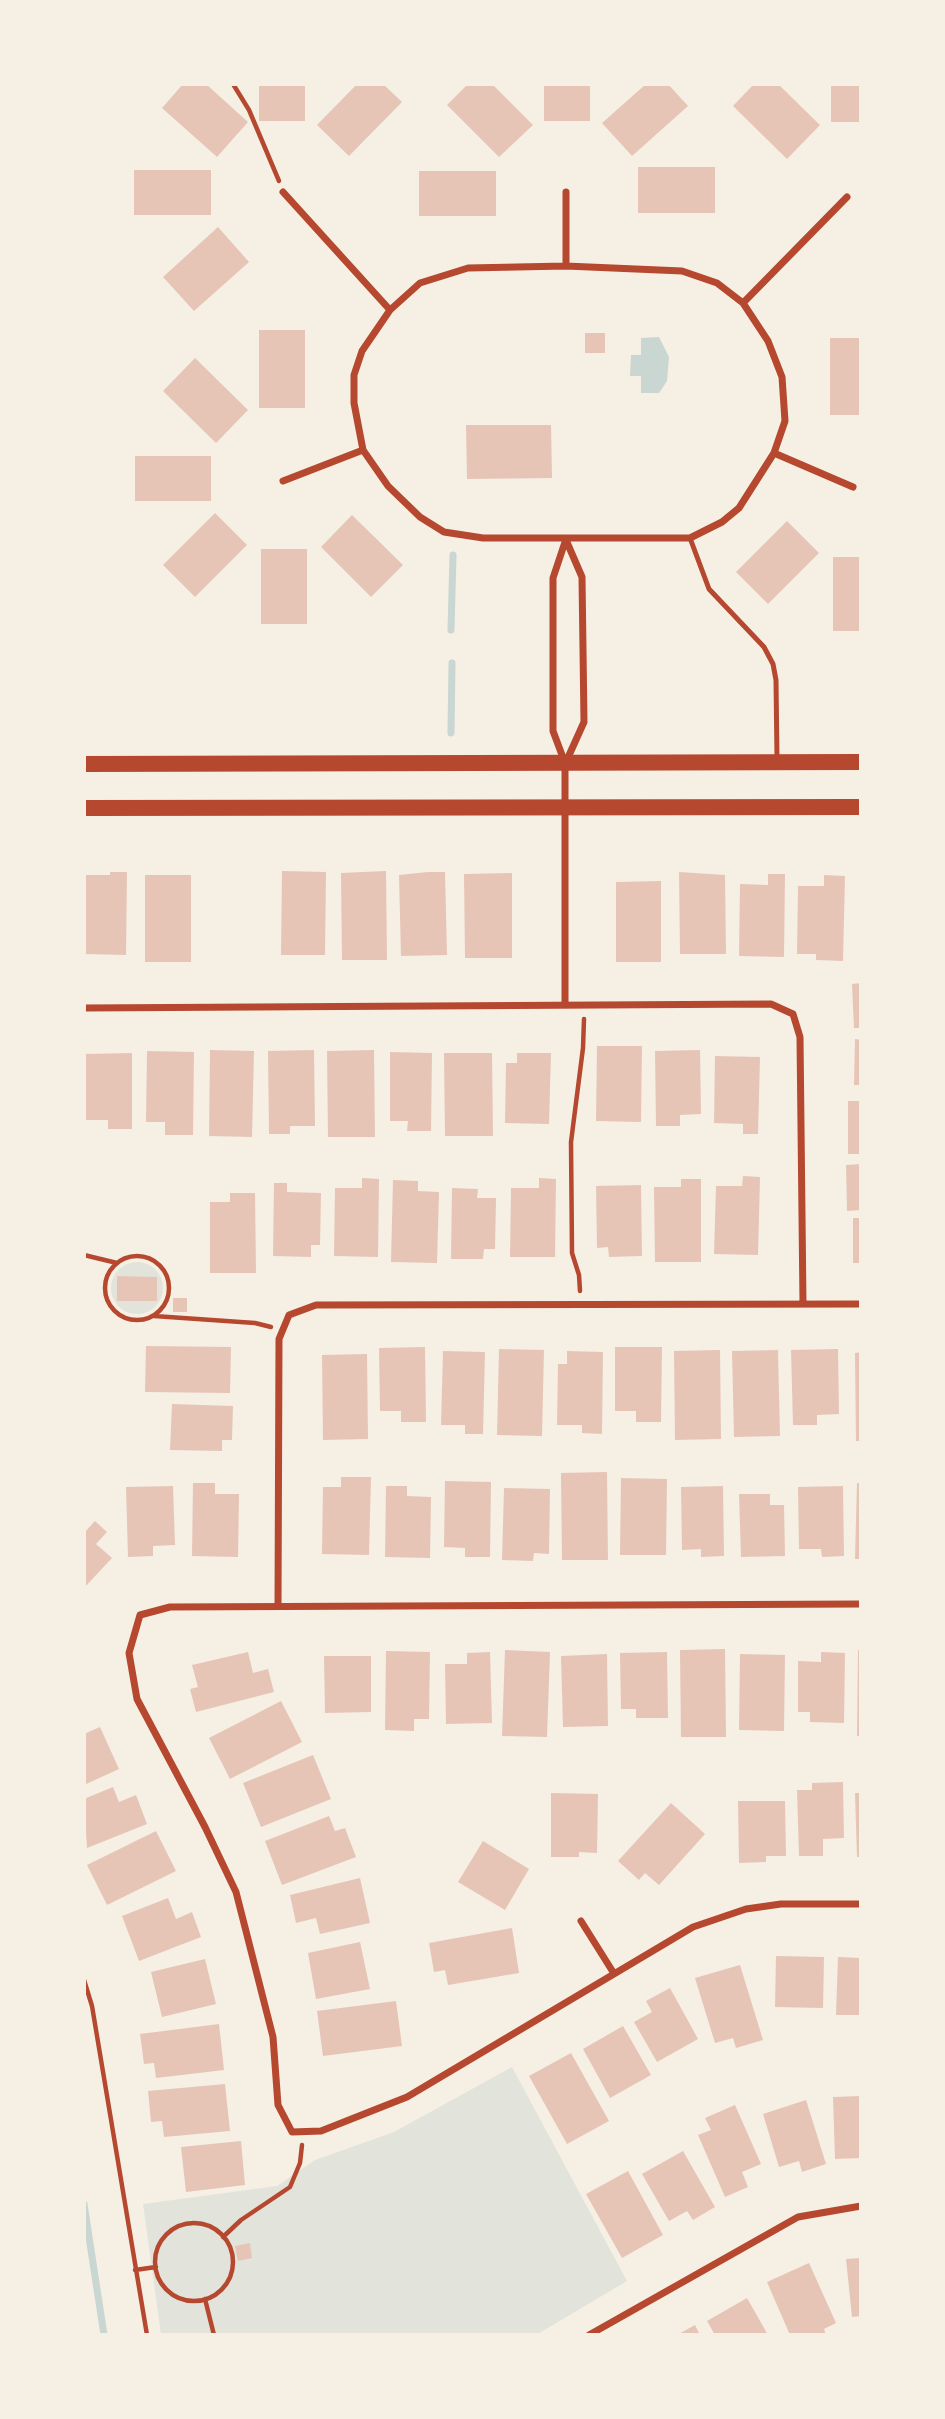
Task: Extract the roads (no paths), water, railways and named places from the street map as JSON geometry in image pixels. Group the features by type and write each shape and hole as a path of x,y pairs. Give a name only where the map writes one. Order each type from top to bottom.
{"main road":[{"path":"84,764 861,762"},
{"path":"84,808 861,807"}],"street":[{"path":"283,192 390,310"},
{"path":"566,192 566,266"},
{"path":"743,303 847,197"},
{"path":"566,266 682,271 718,283 743,303 768,341 782,377 785,421 774,453 739,508 722,522 690,538 483,538 444,532 420,517 388,486 363,450 354,404 354,375 362,351 390,310 420,283 456,271 566,266"},
{"path":"283,481 363,450"},
{"path":"774,453 853,487"},
{"path":"565,1004 565,763 553,732 553,578 566,539"},
{"path":"565,763 584,722 582,577 566,539"},
{"path":"84,1009 771,1004 793,1014 800,1038 803,1304"},
{"path":"278,1606 279,1339 289,1315 316,1305 861,1304"},
{"path":"861,1604 170,1607 139,1615 129,1653 137,1699 236,1892 273,2037 278,2105 292,2132 321,2131 407,2096 693,1927 746,1909 780,1904 861,1904"},
{"path":"581,1921 613,1972"},
{"path":"589,2335 798,2217 861,2206"}],"lane":[{"path":"690,538 709,589 764,647 773,664 776,680 777,762"}],"waterway":[{"path":"451,630 453,555"},
{"path":"451,733 452,663"},
{"path":"84,2204 104,2335"}]}
